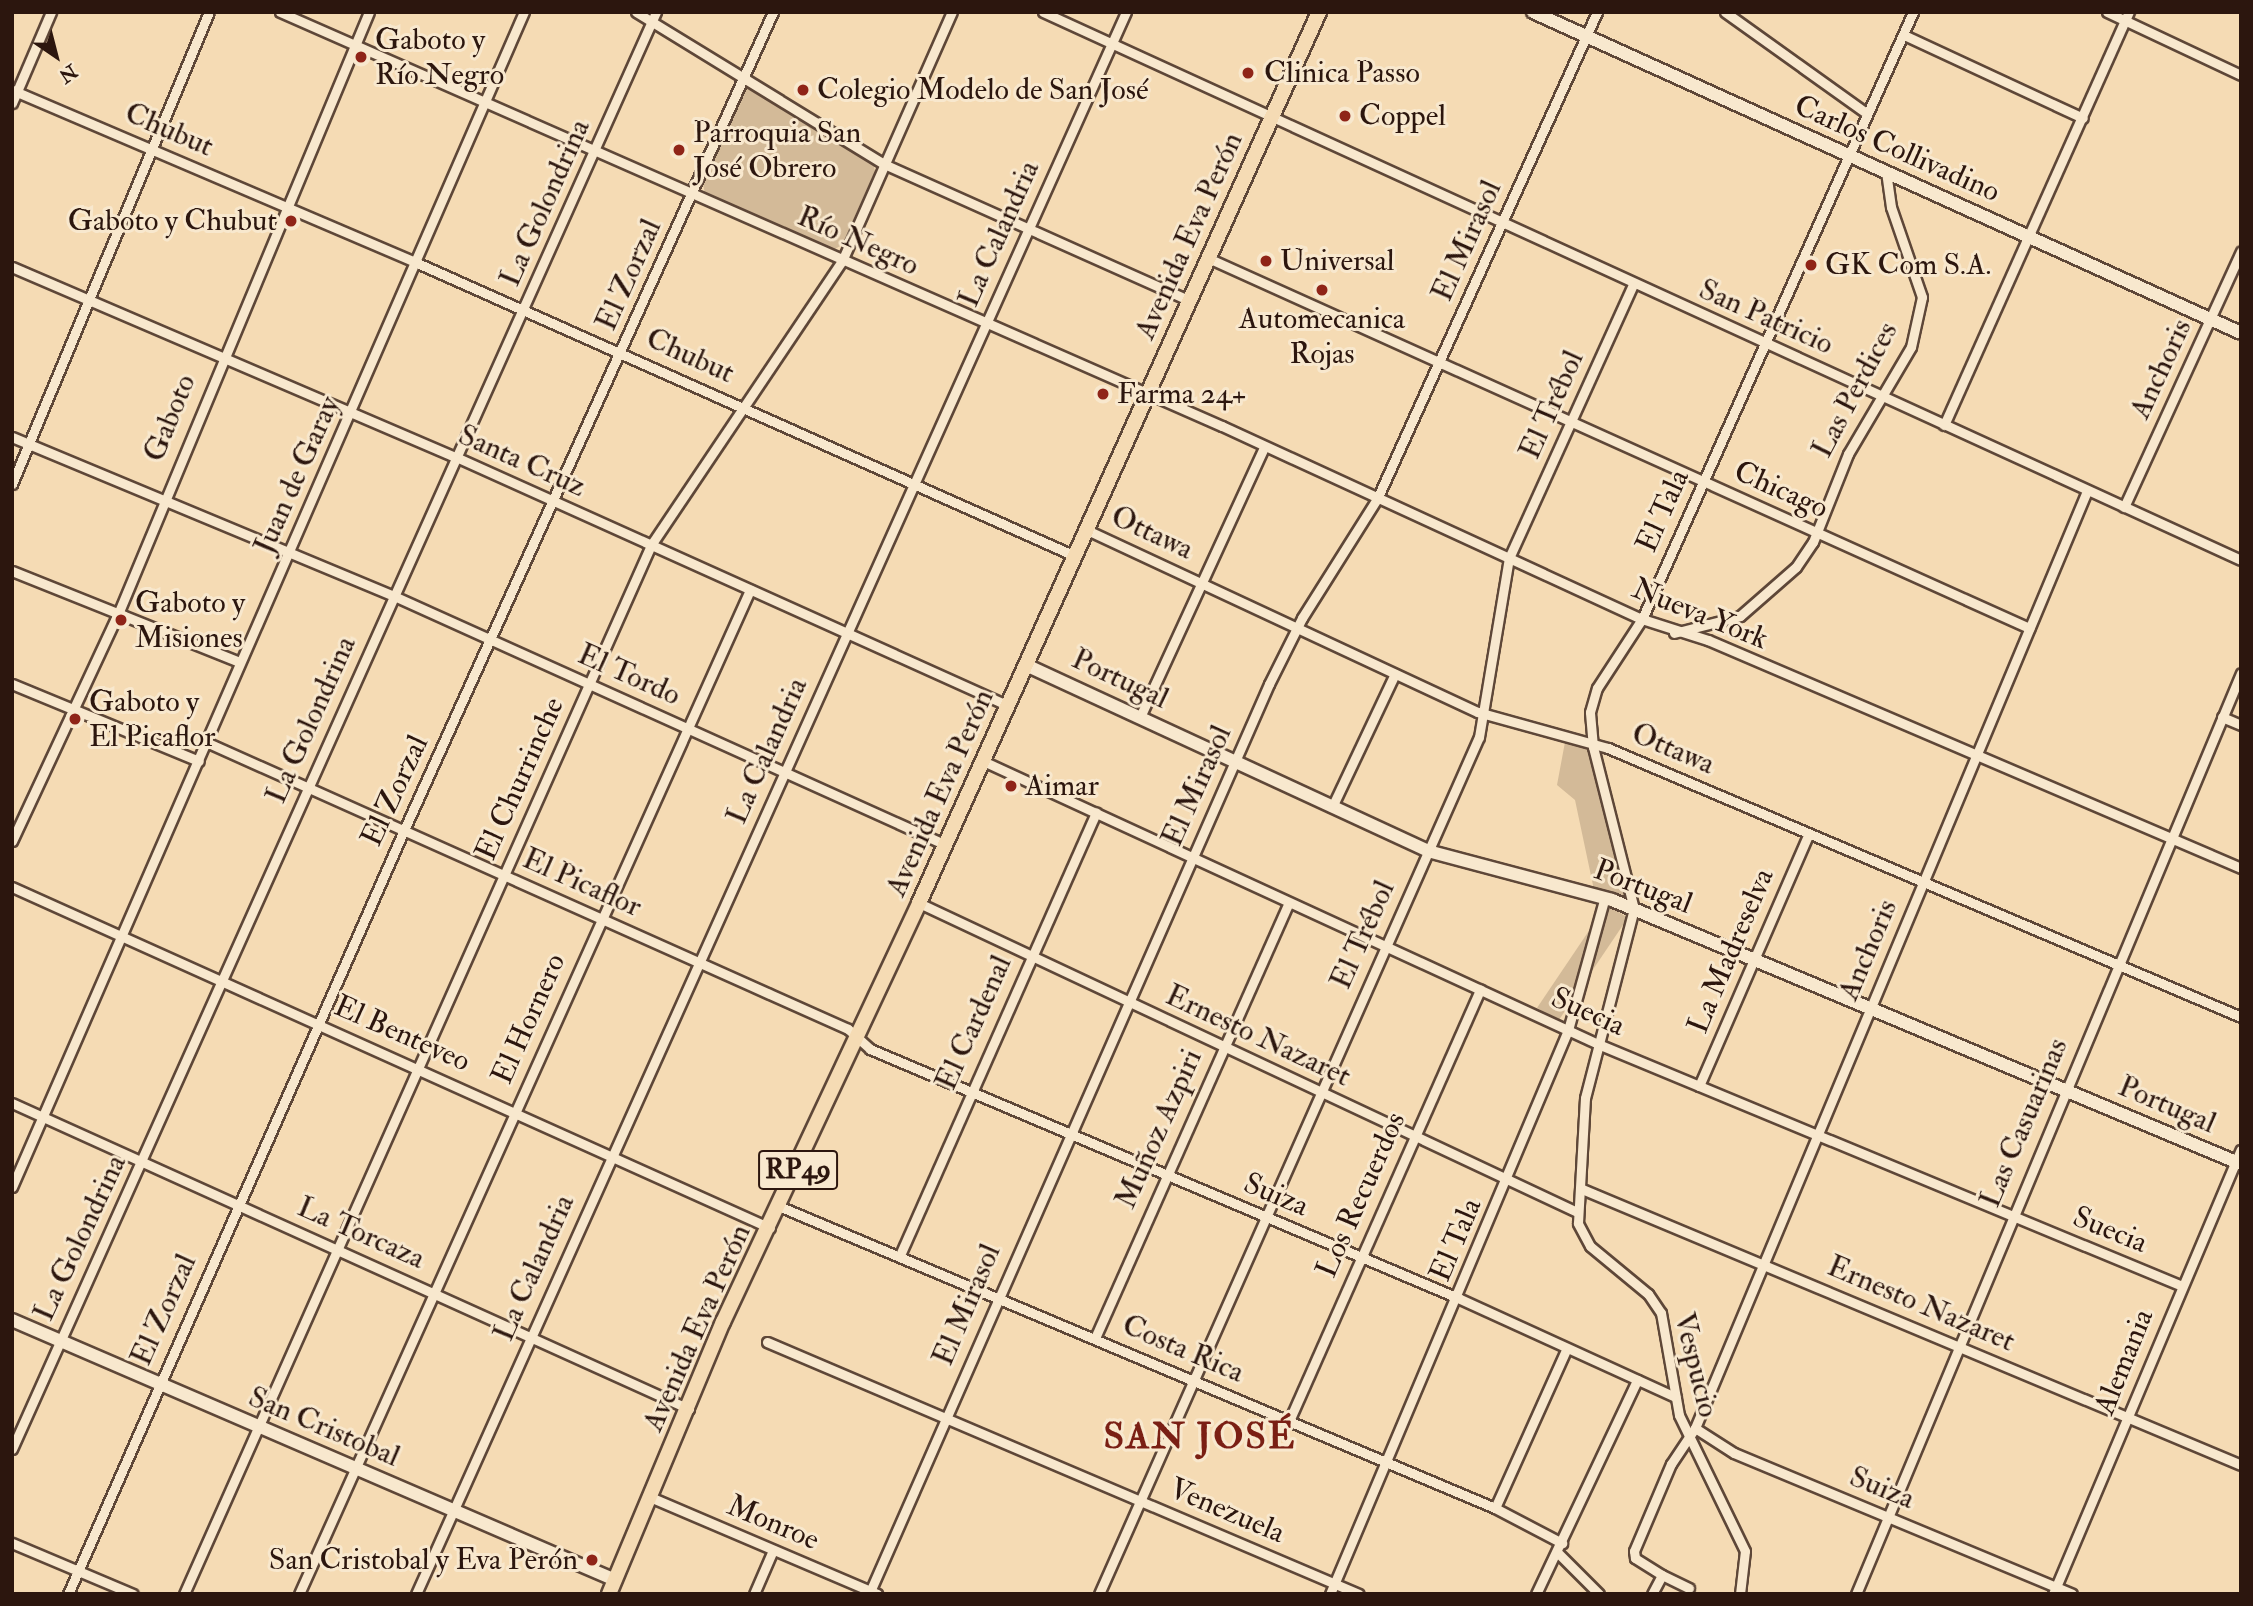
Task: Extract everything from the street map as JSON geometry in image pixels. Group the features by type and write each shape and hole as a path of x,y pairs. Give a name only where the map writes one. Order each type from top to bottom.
{"main road":[{"name":"Avenida Eva Perón","path":"612,1587 770,1228 1009,706 1188,300 1319,12"}],"street":[{"path":"12,103 51,12"},
{"path":"12,484 209,12"},
{"name":"Río Negro","path":"280,12 1146,395"},
{"name":"Gaboto","path":"12,841 118,614 221,356 369,12"},
{"name":"Juan de Garay","path":"12,1187 240,662 352,412 524,12"},
{"path":"636,12 655,16 884,164 1188,300"},
{"name":"El Zorzal","path":"68,1594 158,1384 404,830 493,641 773,12"},
{"name":"El Churrinche","path":"184,1594 255,1427 652,545 842,261 952,12"},
{"name":"San Patricio","path":"1043,12 1501,225 1885,396 2241,560"},
{"name":"La Calandria","path":"416,1594 1126,12"},
{"name":"Carlos Collivadino","path":"1533,12 2241,333"},
{"name":"El Mirasol","path":"872,1593 1068,1133 1235,762 1297,628 1377,499 1597,12"},
{"path":"1725,12 1866,113"},
{"name":"El Tala","path":"1598,1044 1634,909 1593,747 1594,695 1642,619 1913,12"},
{"path":"2107,12 2127,16 2241,75"},
{"name":"La Golondrina","path":"12,1449 655,16"},
{"path":"1944,425 2127,16"},
{"path":"1904,35 2083,118"},
{"name":"Chubut","path":"15,91 524,309 1075,556"},
{"name":"Las Perdices","path":"1674,633 1688,625 1729,620 1760,603 1796,567 1815,532 1848,454 1885,396 1911,347 1922,304 1891,207 1886,173"},
{"name":"Anchoris","path":"2124,507 2241,252"},
{"name":"Chicago","path":"1208,258 2029,628"},
{"name":"Santa Cruz","path":"12,267 456,457 1009,706"},
{"name":"El Trébol","path":"1098,1594 1486,715 1510,558 1633,285"},
{"name":"Nueva York","path":"1146,395 1674,633 1708,640 1975,758 2241,868"},
{"name":"El Tordo","path":"12,437 291,551 946,845"},
{"path":"1140,717 1264,448"},
{"name":"Anchoris","path":"1695,1428 2087,491"},
{"name":"Ottawa","path":"1087,530 1486,715 1593,747 1608,748 2241,1017"},
{"path":"12,571 240,662"},
{"name":"El Hornero","path":"299,1594 432,1292 751,590"},
{"name":"Portugal","path":"1026,665 1427,851 1605,897 2064,1091 2239,1158"},
{"name":"Las Casuarinas","path":"1856,1594 2241,673"},
{"path":"1332,807 1395,674"},
{"path":"12,684 199,761"},
{"path":"2222,717 2241,725"},
{"name":"El Picaflor","path":"206,742 699,962 858,1039"},
{"name":"Suecia","path":"983,761 1598,1044 2182,1286"},
{"name":"El Cardenal","path":"900,1255 969,1091 1096,813"},
{"name":"La Madreselva","path":"1699,1086 1808,835"},
{"name":"El Benteveo","path":"12,887 770,1228"},
{"name":"El Tala","path":"1330,1594 1458,1298 1568,1030 1605,897"},
{"name":"Ernesto Nazaret","path":"919,903 1577,1212"},
{"name":"Muñoz Azpiri","path":"1095,1338 1222,1046 1289,903"},
{"name":"Los Recuerdos","path":"1289,1421 1480,989"},
{"name":"Suiza","path":"858,1039 870,1049 1458,1298 1675,1397"},
{"path":"1577,1212 1582,1189 1584,1105 1598,1044"},
{"name":"La Torcaza","path":"12,1103 689,1409"},
{"name":"Alemania","path":"2055,1590 2182,1286 2239,1158"},
{"name":"Ernesto Nazaret","path":"1582,1189 2241,1465"},
{"name":"Costa Rica","path":"781,1206 1495,1508 1560,1548 1599,1594"},
{"name":"Vespucio","path":"1577,1212 1590,1245 1648,1294 1661,1313 1675,1397 1687,1440 1745,1551 1741,1594"},
{"name":"San Cristobal","path":"12,1320 452,1510 612,1587"},
{"name":"Venezuela","path":"767,1342 1359,1594"},
{"path":"1495,1508 1567,1348"},
{"path":"1536,1594 1637,1380"},
{"path":"1689,1588 1638,1561 1634,1551 1695,1428"},
{"name":"Suiza","path":"1695,1428 1734,1453 1887,1516 2055,1590 2072,1594"},
{"name":"Monroe","path":"650,1497 872,1593"},
{"path":"12,1543 133,1594"},
{"path":"754,1594 773,1550"},
{"path":"1652,1594 1662,1575"}],"shaded area":[{"path":"747,88 873,163 875,171 842,245 833,250 705,194 703,184"},
{"path":"1565,742 1590,750 1628,900 1594,890 1575,800 1557,785"},
{"path":"1607,904 1628,918 1558,1022 1537,1008"}],"place":[{"name":"Gaboto y Río Negro","path":"361,57"},
{"name":"Clinica Passo","path":"1248,73"},
{"name":"Colegio Modelo de San José","path":"803,90"},
{"name":"Coppel","path":"1345,116"},
{"name":"Parroquia San José Obrero","path":"679,150"},
{"name":"Gaboto y Chubut","path":"291,221"},
{"name":"Universal","path":"1266,261"},
{"name":"GK Com S.A.","path":"1811,265"},
{"name":"Automecanica Rojas","path":"1322,290"},
{"name":"Farma 24+","path":"1103,394"},
{"name":"Gaboto y Misiones","path":"121,620"},
{"name":"Gaboto y El Picaflor","path":"75,719"},
{"name":"Aimar","path":"1011,786"},
{"name":"San Cristobal y Eva Perón","path":"592,1560"}],"district":[{"name":"SAN JOSÉ","path":"1200,1437"}]}
